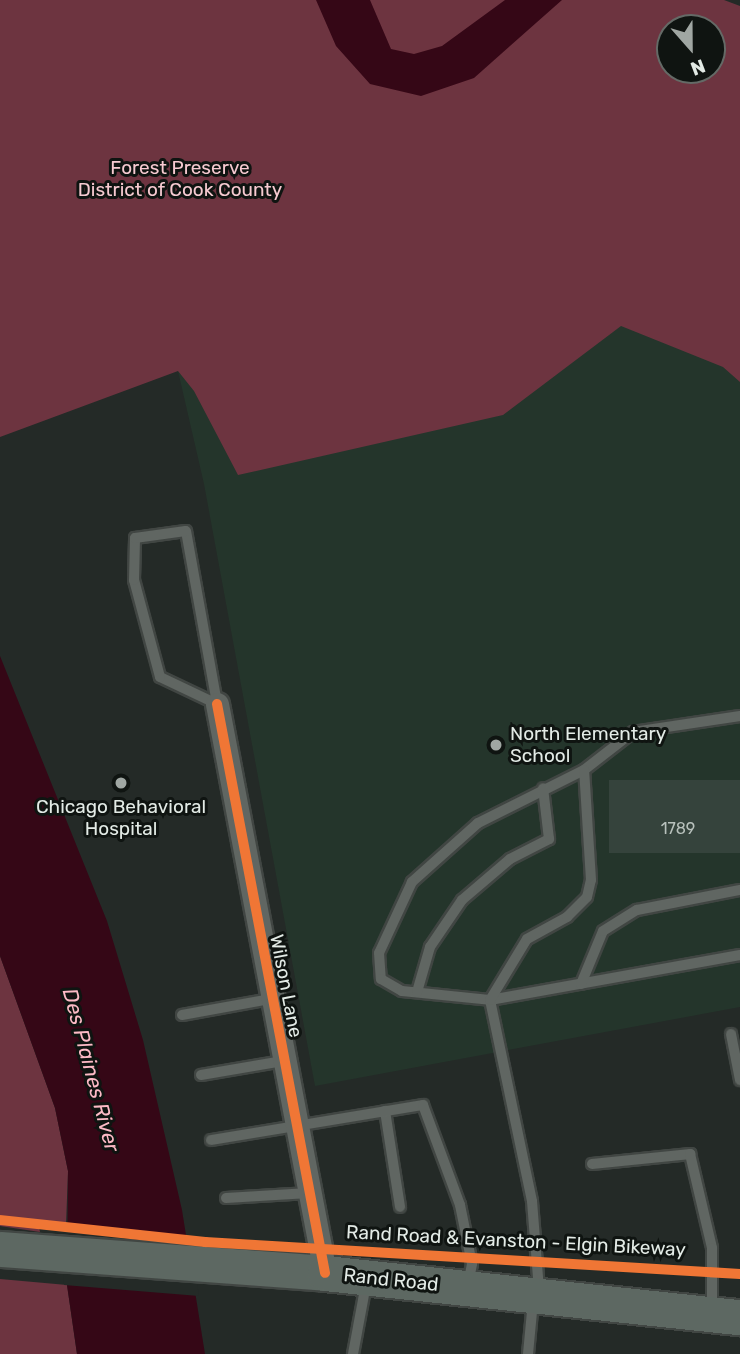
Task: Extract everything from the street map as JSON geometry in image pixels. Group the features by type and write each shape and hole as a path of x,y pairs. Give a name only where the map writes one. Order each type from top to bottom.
{"main road":[{"name":"Rand Road","path":"0,1249 326,1273 726,1315"}],"street":[{"name":"Wilson Lane","path":"218,704 270,999 326,1273"}],"lane":[{"path":"186,531 218,704 160,677 134,580 135,538 186,531"},
{"path":"740,716 633,732 584,770 543,788 478,823 412,882 379,953 381,979 402,990 490,1000 740,955"},
{"path":"528,1354 537,1295 532,1201 490,1000 527,939 566,917 587,897 591,880 584,770"},
{"path":"417,992 430,947 462,900 510,859 549,839 543,788"},
{"path":"581,984 603,931 637,910 740,890"},
{"path":"183,1015 270,999"},
{"path":"731,1034 740,1080"},
{"path":"201,1075 282,1061"},
{"path":"211,1140 423,1105 460,1205 472,1264 467,1288"},
{"path":"385,1111 400,1207"},
{"path":"592,1164 690,1154 726,1315"},
{"path":"226,1198 309,1193"},
{"path":"353,1354 367,1277"}],"shaded area":[{"name":"North Elementary School","path":"740,162 740,1007 315,1086 204,484 178,371"}],"green space":[{"name":"Forest Preserve District of Cook County","path":"0,0 724,0 740,6 740,382 723,367 621,326 503,415 238,475 194,391 178,371 0,437"},
{"path":"0,956 55,1108 68,1171 66,1225 38,1223 40,1232 0,1226"},
{"path":"0,1279 67,1285 77,1354 0,1354"}],"water":[{"path":"316,0 370,0 391,49 414,54 442,46 505,0 562,0 474,78 421,96 370,84 336,46"},
{"name":"Des Plaines River","path":"0,656 107,921 143,1040 182,1210 205,1354 77,1354 67,1285 68,1171 55,1108 0,956"}],"pier":[{"path":"63,1225 190,1237 199,1296 64,1285"}],"building":[{"path":"609,780 740,780 740,853 609,853"}],"cycle path":[{"path":"217,704 325,1273"},
{"name":"Rand Road & Evanston - Elgin Bikeway","path":"0,1220 205,1242 740,1274"}],"place":[{"name":"North Elementary School","path":"496,745"},
{"name":"Chicago Behavioral Hospital","path":"121,783"}]}
